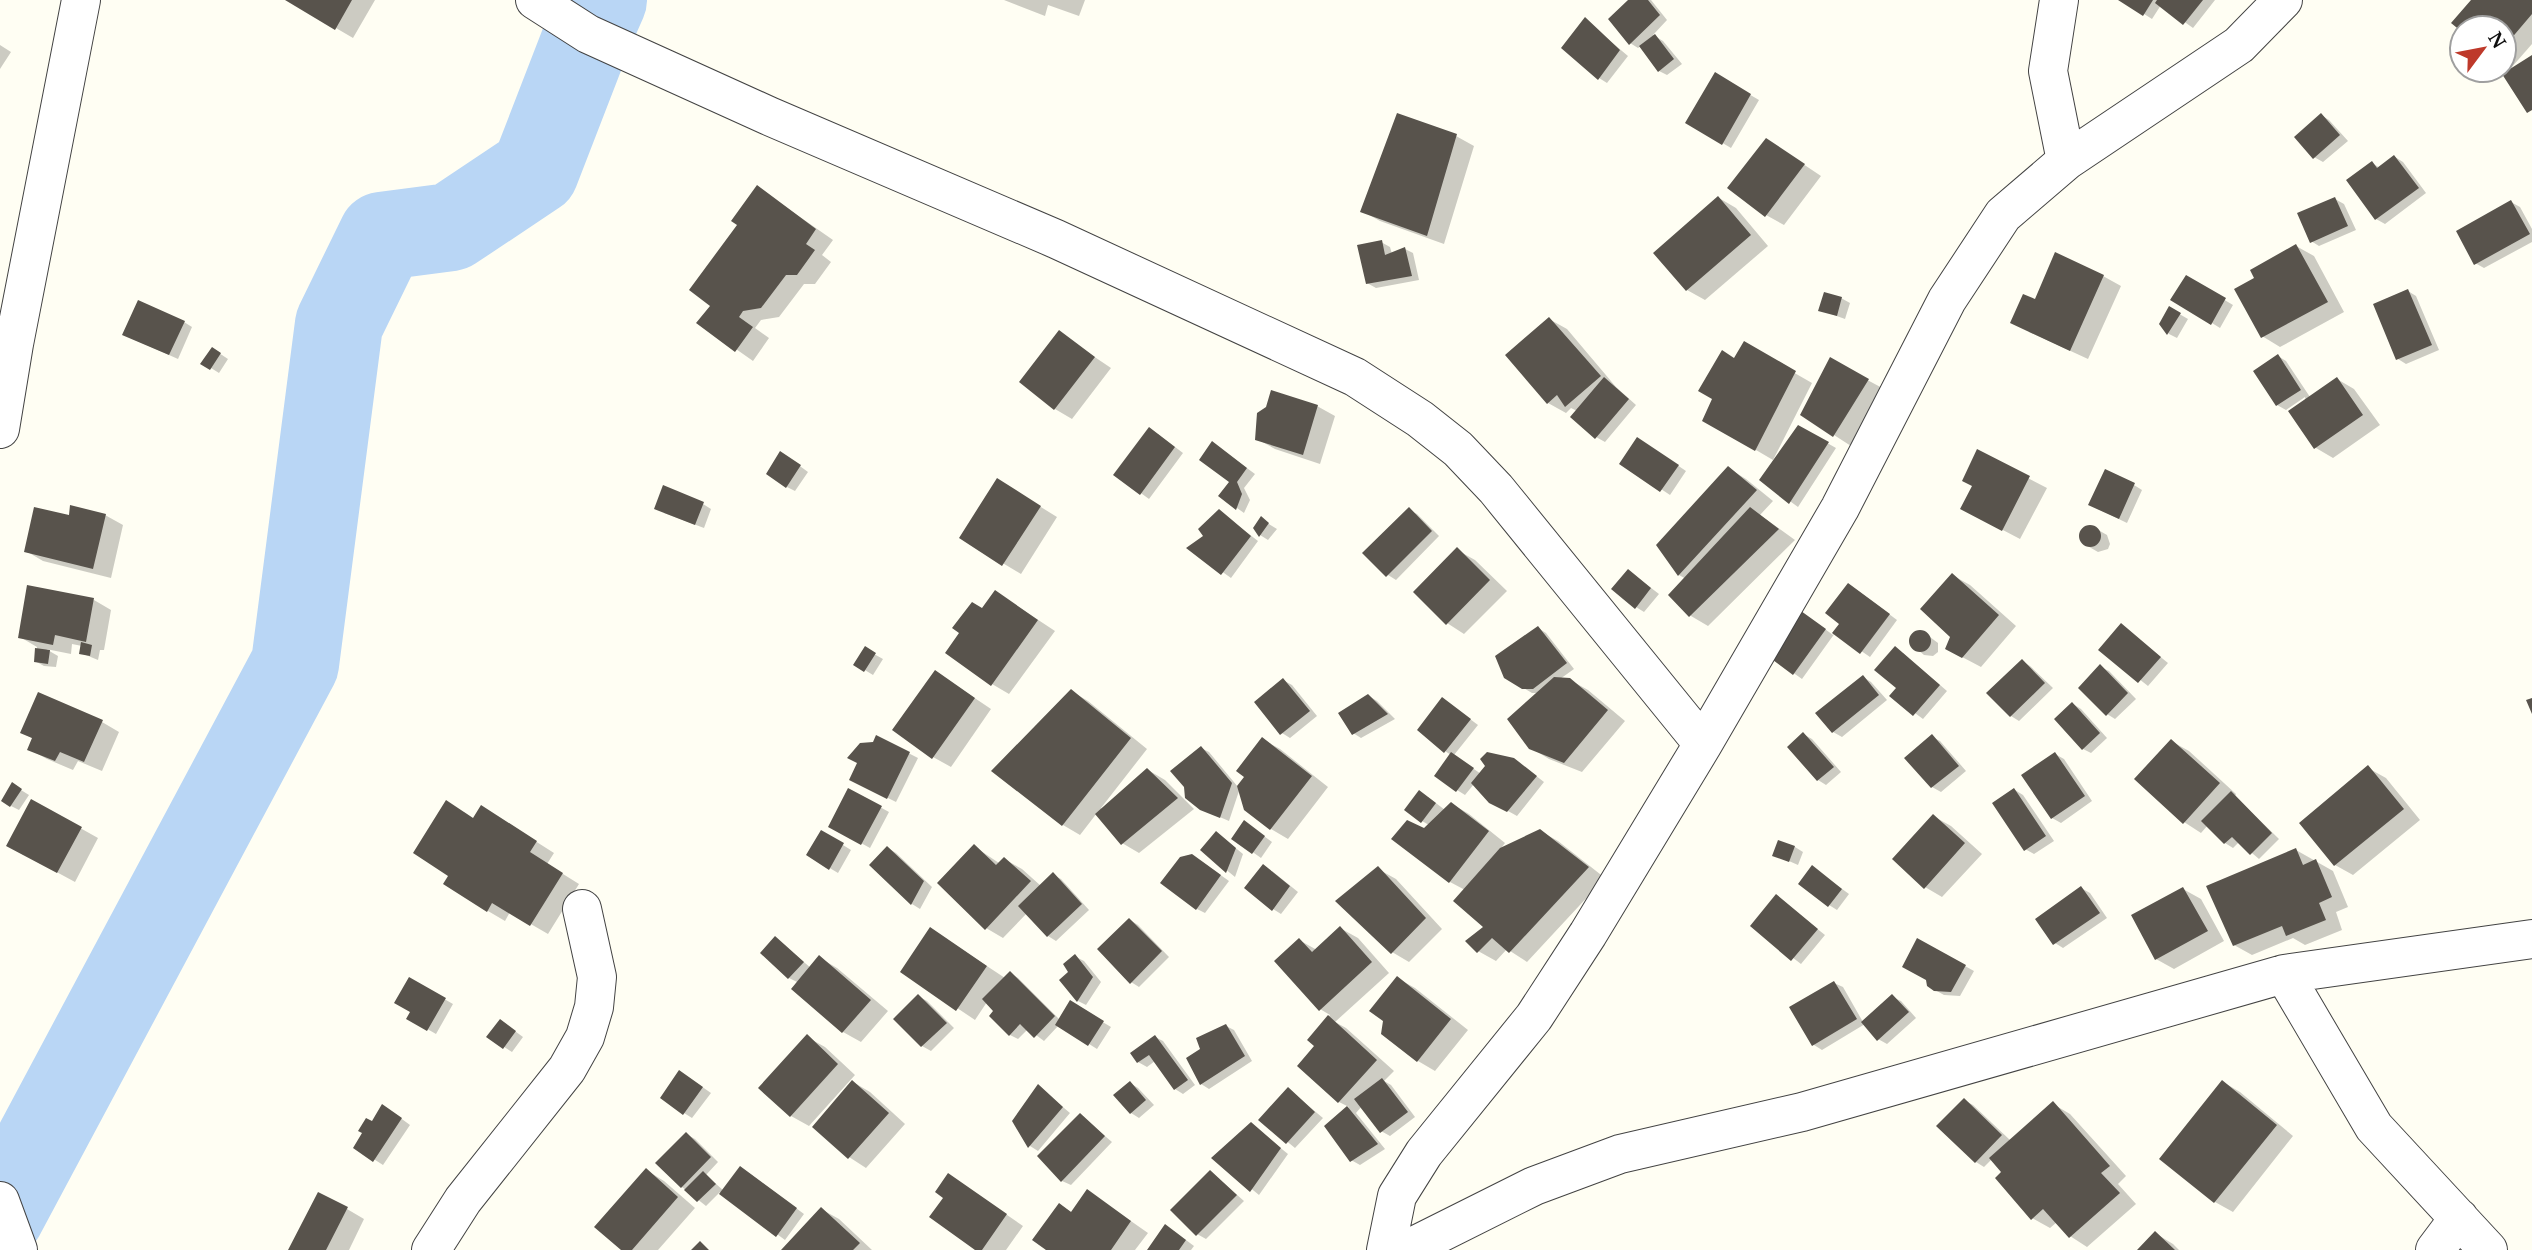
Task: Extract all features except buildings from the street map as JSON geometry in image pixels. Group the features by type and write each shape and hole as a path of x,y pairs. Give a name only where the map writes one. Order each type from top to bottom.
{"street":[{"path":"535,0 587,34 769,116 1056,239 1355,377 1420,419 1458,449 1496,489 1703,744"},
{"path":"2059,0 2048,71 2066,161"},
{"path":"1387,1250 1397,1196 1424,1153 1534,1017 1588,934 1840,509 1947,300 2003,215 2066,161 2239,45 2283,0"},
{"path":"0,429 79,1"},
{"path":"431,1250 463,1200 567,1069 585,1037 594,1007 597,978 582,909"},
{"path":"1406,1250 1534,1186 1620,1154 1802,1112 2284,974 2532,939"},
{"path":"2284,974 2374,1127 2488,1250"},
{"path":"0,1201 18,1250"},
{"path":"2435,1250 2459,1218"}],"waterway":[{"path":"0,1216 295,664 339,324 382,236 451,227 535,171 603,0"}]}
